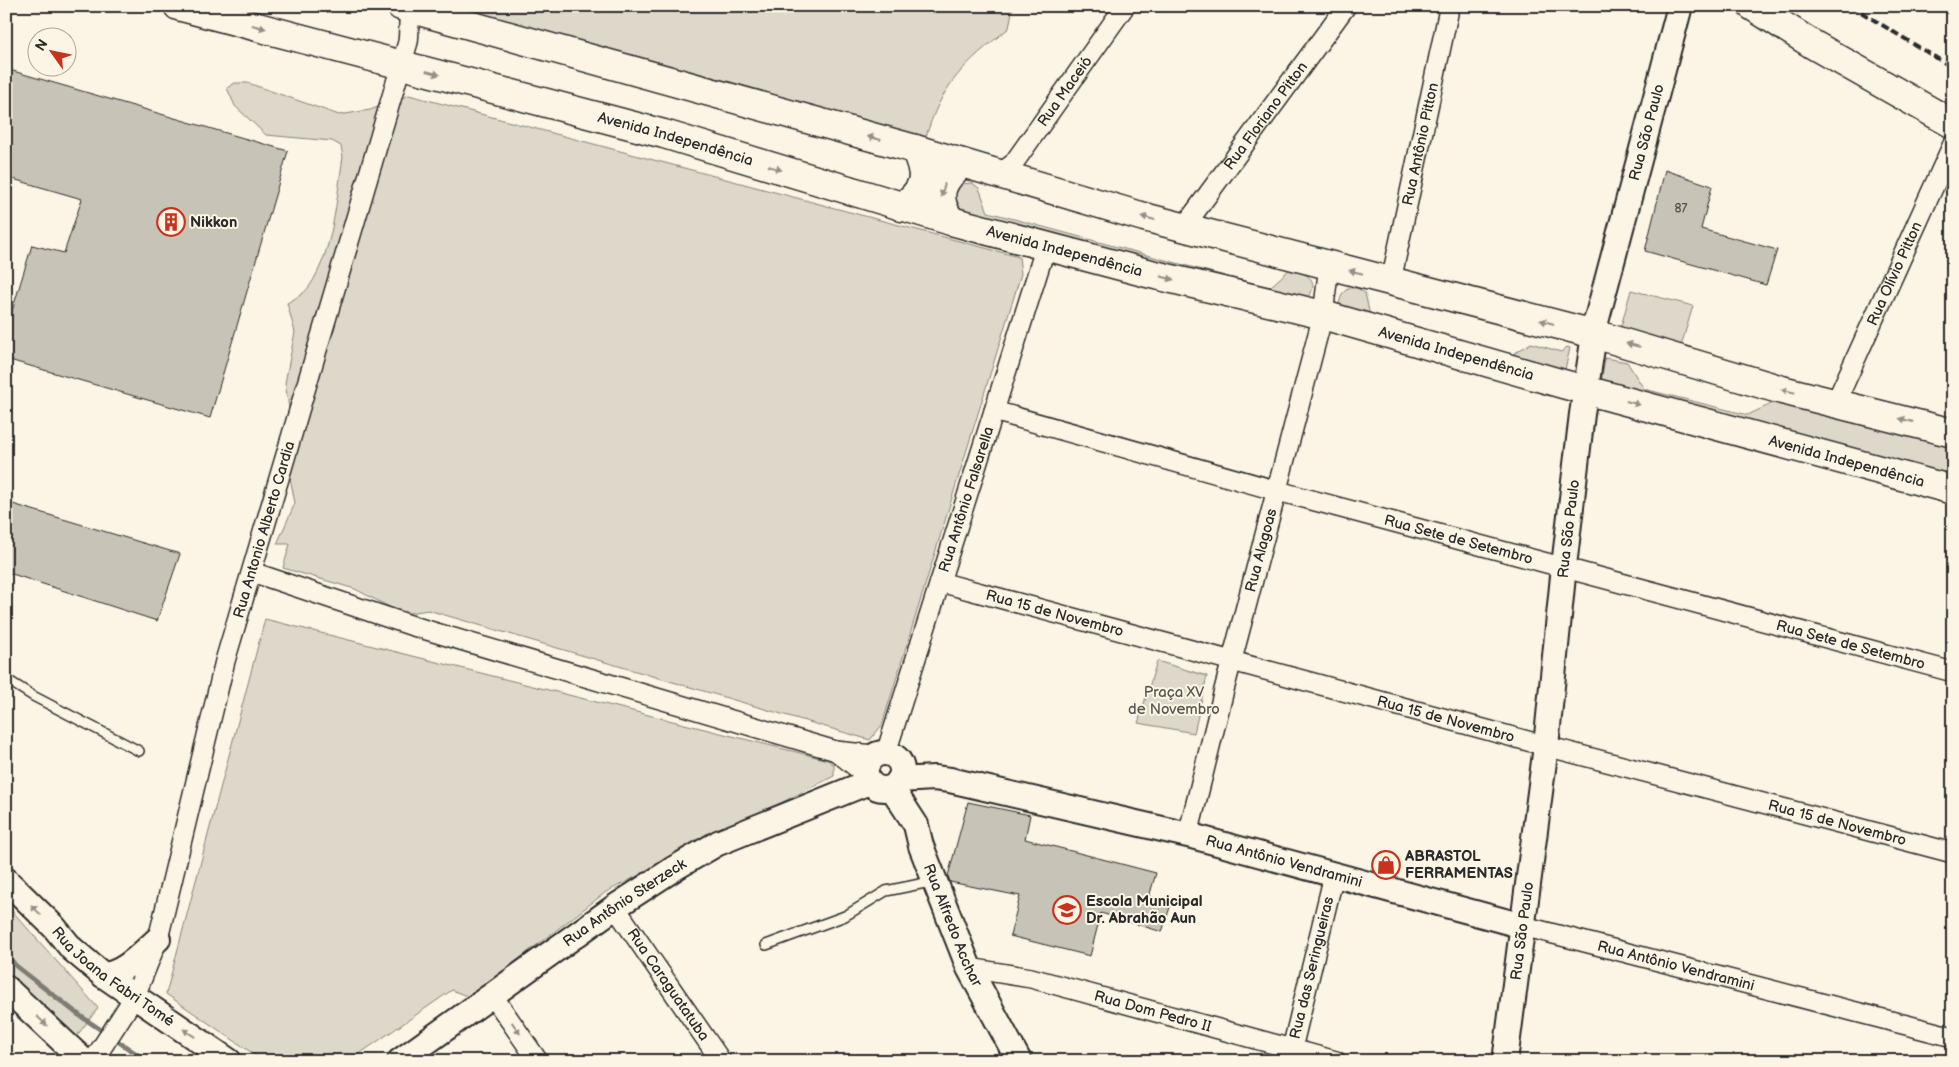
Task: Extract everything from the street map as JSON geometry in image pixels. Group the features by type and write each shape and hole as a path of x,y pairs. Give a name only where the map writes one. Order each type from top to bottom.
{"main road":[{"name":"Avenida Independência","path":"178,6 664,134 951,221 1323,315 1586,390 1953,490"},
{"path":"1752,6 1812,44 1953,124"},
{"path":"408,7 1000,173 1184,227 1594,334 1782,390 1836,402 1953,433"},
{"path":"902,207 915,196 923,183 922,164 915,149"},
{"path":"951,221 942,208 941,193 953,171 963,163"}],"street":[{"name":"Rua Maceió","path":"1000,173 1013,164 1125,6"},
{"name":"Rua Floriano Pitton","path":"1184,227 1346,6"},
{"name":"Rua Antônio Pitton","path":"1391,281 1448,14 1448,6"},
{"name":"Rua São Paulo","path":"1505,1061 1546,746 1564,566 1594,334 1680,6"},
{"name":"Rua Antonio Alberto Cardia","path":"91,1058 129,1006 158,939 225,661 408,42 410,27 407,18 408,7"},
{"name":"Rua Olívio Pitton","path":"1836,402 1953,144"},
{"name":"Rua Antônio Falsarella","path":"883,770 1046,246"},
{"name":"Rua Alagoas","path":"1188,835 1323,315 1329,265"},
{"name":"Rua Sete de Setembro","path":"994,411 1278,491 1564,566 1803,634 1953,672"},
{"path":"252,572 413,626 836,751 883,770"},
{"name":"Rua 15 de Novembro","path":"940,582 1546,746 1953,853"},
{"name":"Rua Antônio Vendramini","path":"883,770 934,778 1188,835 1523,926 1953,1036"},
{"name":"Rua Alfredo Acchar","path":"883,770 916,825 921,846 969,968 1019,1061"},
{"name":"Rua Antônio Sterzeck","path":"400,1061 615,908 675,868 718,844 883,770"},
{"name":"Rua das Seringueiras","path":"1290,1055 1334,875"},
{"name":"Rua Joana Fabri Tomé","path":"6,880 54,927 72,949 103,975 129,1006 230,1061"},
{"name":"Rua Caraguatatuba","path":"615,908 720,1061"},
{"path":"103,975 112,974 125,967 158,939"},
{"name":"Rua Dom Pedro II","path":"969,968 1031,978 1290,1055 1336,1061"},
{"path":"6,988 91,1058"},
{"path":"493,996 538,1061"}],"lane":[{"path":"6,679 33,696 138,752"},
{"path":"766,945 845,916 886,891 935,881"}],"green space":[{"path":"447,6 1013,6 1009,28 980,52 956,76 939,104 925,140 913,144 741,91 537,37"},
{"path":"235,83 248,83 339,115 370,110 409,95 1019,257 1021,274 882,725 870,740 428,610 403,614 355,589 283,568 290,544 277,544 295,503 282,437 289,408 285,383 295,332 287,303 302,294 309,287 324,257 333,224 343,157 341,146 332,141 266,135 235,106 227,88"},
{"path":"972,183 979,188 988,212 1269,288 1290,269 1307,275 1313,287 1308,299 955,215 952,187"},
{"path":"1348,288 1357,288 1365,293 1370,316 1512,355 1531,343 1561,352 1567,347 1570,348 1563,378 1337,310 1342,294"},
{"path":"1631,290 1693,306 1681,346 1620,330"},
{"path":"1605,358 1627,362 1644,389 1748,415 1777,401 1953,448 1953,482 1600,389"},
{"path":"265,619 828,760 834,765 834,776 606,892 469,997 452,990 349,1061 264,1061 166,994"},
{"name":"Praça XV de Novembro","path":"1157,661 1207,676 1194,733 1138,723"},
{"path":"6,904 98,1008 76,1037 6,975"}],"building":[{"name":"Nikkon","path":"6,69 28,75 28,78 37,78 288,151 210,418 6,359 6,331 32,245 64,253 82,199 6,177"},
{"path":"1665,170 1712,186 1701,229 1777,250 1766,285 1645,251"},
{"path":"6,502 180,554 157,621 6,572"},
{"path":"968,802 1030,815 1025,839 1156,873 1149,897 1171,904 1162,932 1101,913 1090,956 1010,936 1020,896 950,882 948,876"}],"waterway":[{"path":"6,954 16,966 79,1015 147,1061"}],"railway":[{"path":"1851,6 1953,68"}],"place":[{"name":"Nikkon","path":"171,222"},
{"name":"ABRASTOL FERRAMENTAS","path":"1386,865"},
{"name":"Escola Municipal Dr. Abrahão Aun","path":"1067,910"}]}
